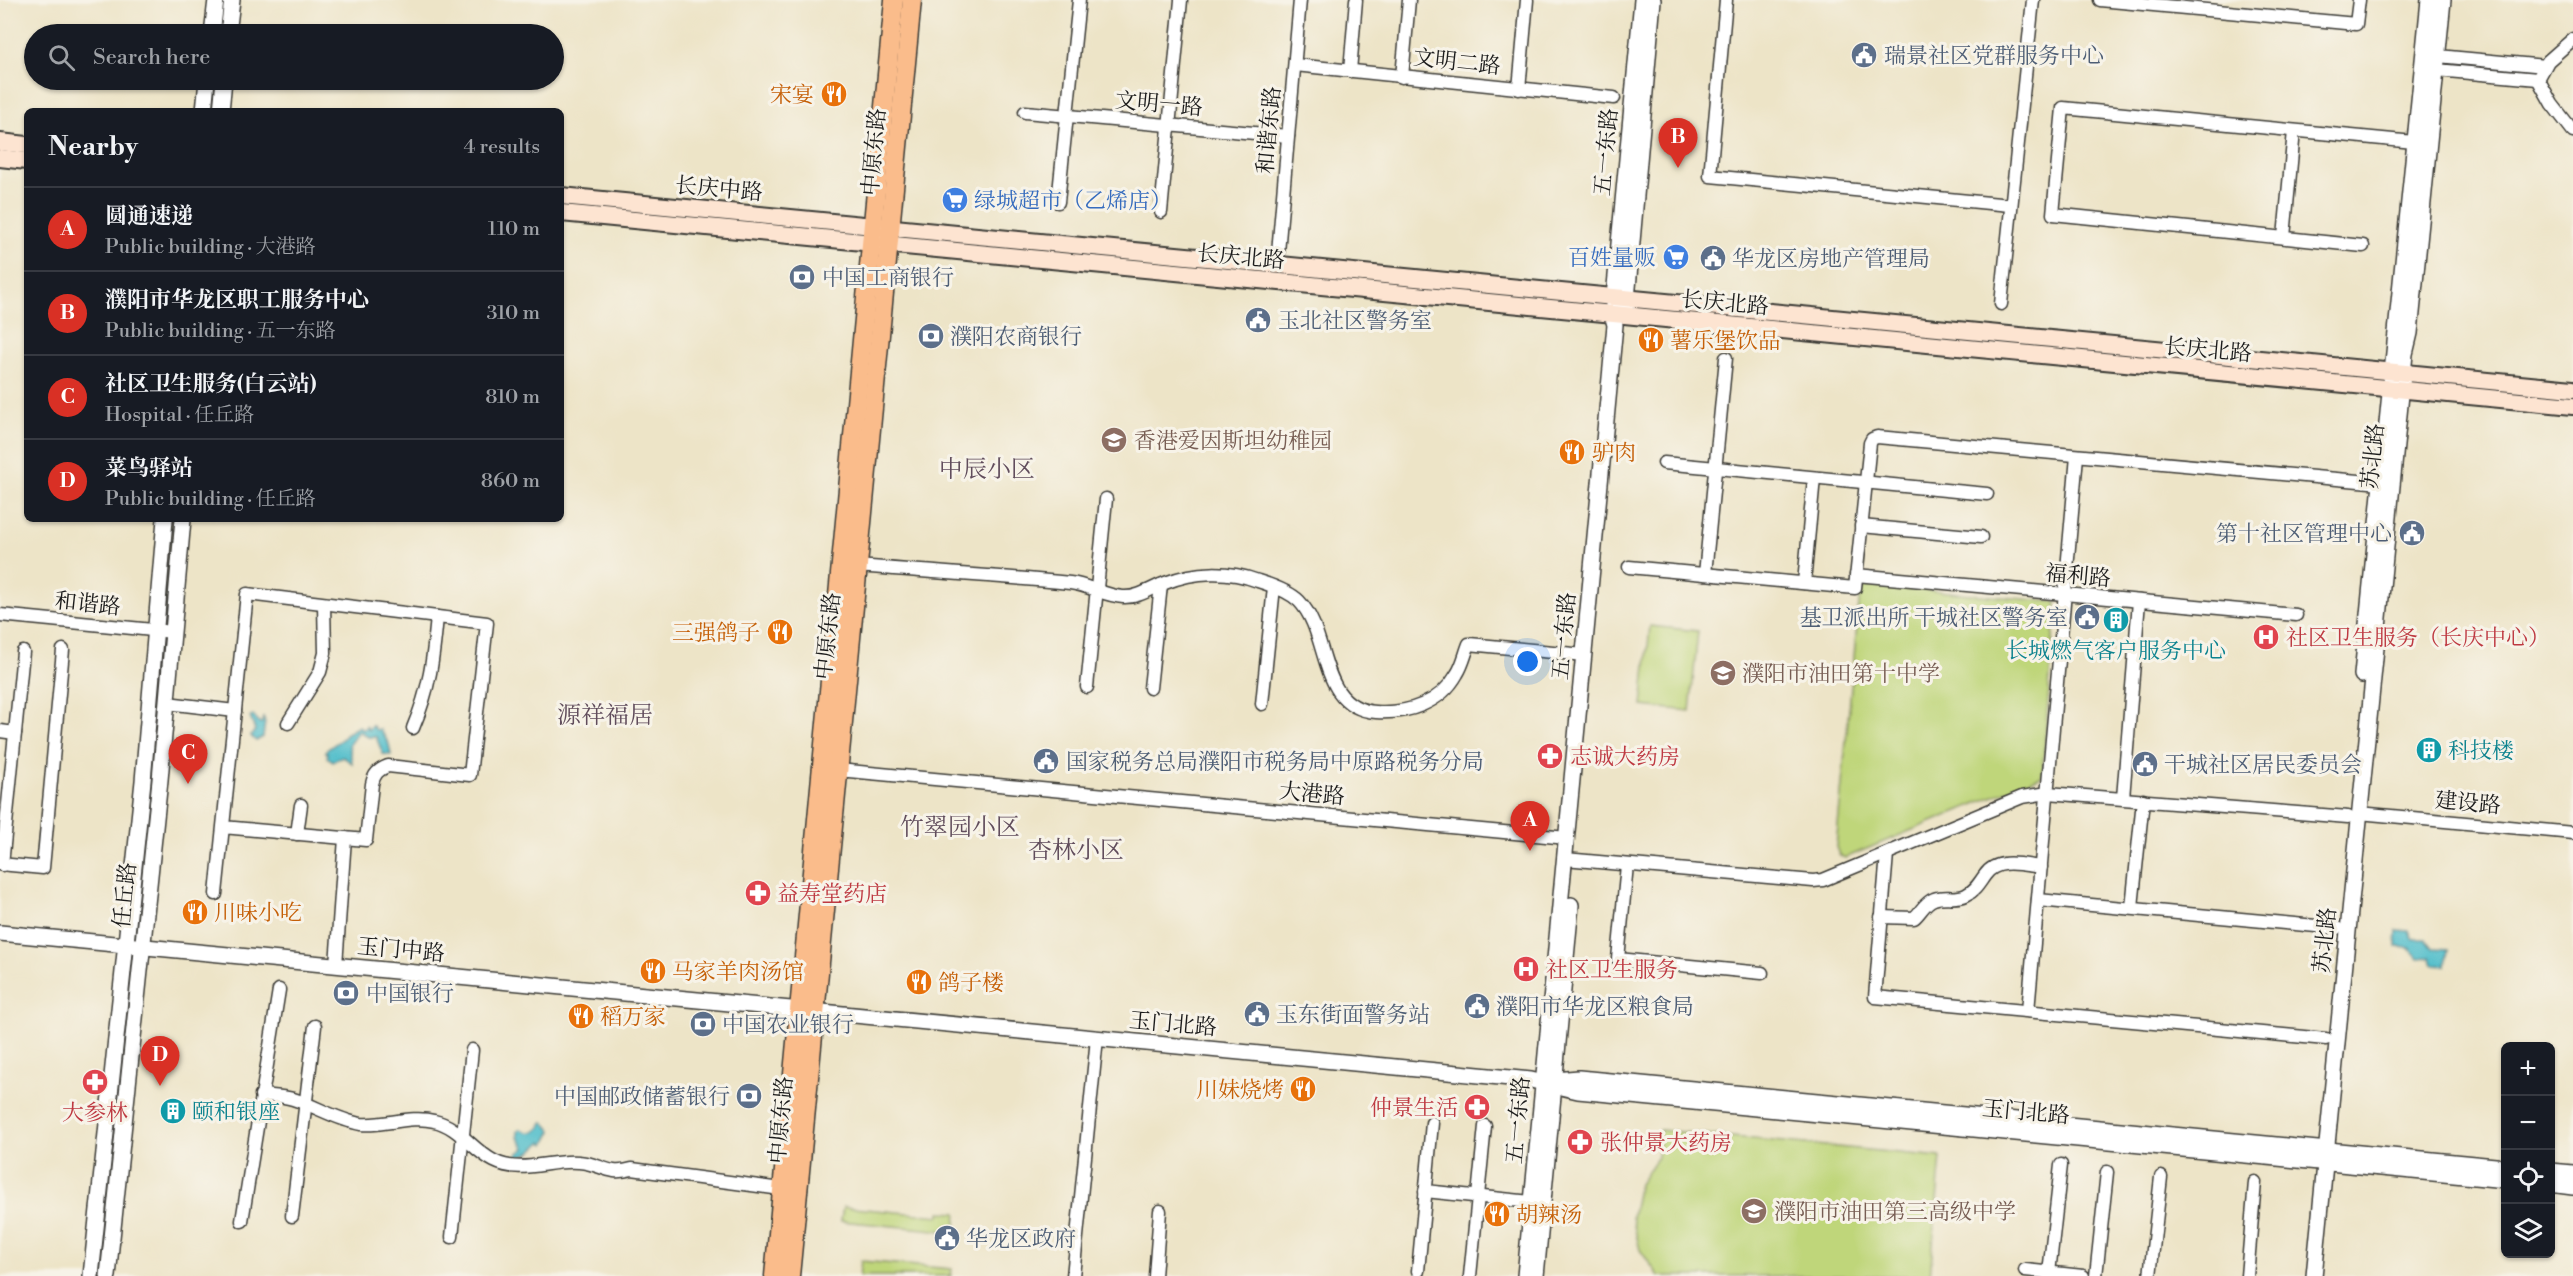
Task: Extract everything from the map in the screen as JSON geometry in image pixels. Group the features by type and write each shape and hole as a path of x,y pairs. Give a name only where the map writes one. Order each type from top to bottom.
{"main road":[{"name":"中原东路","path":"774,1276 781,1189 838,770 858,566 881,235 894,0"},
{"name":"中原东路","path":"790,1276 806,1010 881,235 912,0"},
{"path":"0,142 24,145"},
{"path":"0,158 24,161"},
{"name":"长庆中路","path":"564,196 881,235"},
{"name":"长庆中路","path":"564,213 881,235"},
{"name":"长庆北路","path":"881,235 1277,264 2573,389"},
{"name":"长庆北路","path":"881,235 1619,315 2573,406"}],"street":[{"path":"213,24 216,0"},
{"path":"229,24 232,0"},
{"path":"1058,202 1079,0"},
{"path":"1161,212 1181,0"},
{"name":"和谐东路","path":"1277,264 1300,0"},
{"path":"1350,71 1356,0"},
{"path":"1402,77 1409,0"},
{"path":"1519,89 1527,0"},
{"name":"五一东路","path":"1536,1276 1550,1082 1619,315 1642,0"},
{"name":"五一东路","path":"1620,297 1653,0"},
{"path":"1726,0 1710,176 2010,205"},
{"path":"2001,304 2033,0"},
{"path":"2100,0 2356,24 2359,0"},
{"name":"苏北路","path":"2303,1276 2320,1156 2396,389 2414,142 2428,0"},
{"name":"苏北路","path":"2397,372 2410,333 2443,0"},
{"path":"2538,79 2545,66 2560,48 2573,39"},
{"path":"2437,63 2545,66"},
{"path":"2437,63 2538,79"},
{"name":"文明二路","path":"1295,65 1614,98"},
{"path":"2538,79 2552,104 2573,131"},
{"path":"204,108 206,90"},
{"path":"221,108 223,90"},
{"path":"2363,246 2053,214 2063,108 2414,142"},
{"name":"文明一路","path":"1025,112 1288,136"},
{"path":"2284,237 2294,131"},
{"name":"五一东路","path":"1570,860 1567,838 1615,326 1619,315"},
{"path":"1705,574 1726,358"},
{"name":"苏北路","path":"2314,1276 2326,1039 2337,928 2353,815 2381,483 2396,389"},
{"path":"1629,567 1855,588 1870,443 1877,437 2381,483"},
{"path":"2028,1011 2042,867 2063,594 2077,456"},
{"path":"1664,463 1987,494"},
{"path":"1804,584 1814,478"},
{"path":"1087,687 1106,499"},
{"name":"任丘路","path":"108,1276 165,522"},
{"name":"任丘路","path":"91,1276 166,703 183,522"},
{"path":"1861,526 1981,537"},
{"path":"858,566 1070,583 1122,597 1135,596 1184,577 1218,573 1258,580 1298,599 1318,634 1332,681 1347,703 1357,708 1376,712 1414,708 1430,702 1445,690 1457,674 1469,644 1584,656"},
{"name":"福利路","path":"1856,575 2296,615"},
{"path":"1150,688 1161,585"},
{"path":"1262,704 1274,587"},
{"path":"216,894 247,594 486,623 470,775 388,766 380,769 374,775 372,784 366,840 223,827"},
{"path":"2122,798 2139,601"},
{"path":"288,723 320,672 325,653 324,604"},
{"name":"和谐路","path":"0,615 172,632"},
{"path":"413,728 426,699 433,667 437,617"},
{"path":"23,652 1,864 43,868 63,650"},
{"path":"166,703 235,711"},
{"path":"0,731 15,733"},
{"name":"大港路","path":"838,770 1567,838"},
{"name":"建设路","path":"1570,860 1823,880 2022,797 2048,793 2573,833"},
{"path":"2132,907 2143,800"},
{"path":"297,834 301,805"},
{"path":"336,965 345,838"},
{"path":"1887,854 1875,997 2326,1039"},
{"path":"1628,865 1618,959 1762,973"},
{"path":"1881,917 1914,918 1924,905 1933,899 1961,897 1970,893 1978,886 1989,868 1998,865 2042,867"},
{"path":"2038,900 2337,928"},
{"name":"玉门中路","path":"0,933 806,1010"},
{"path":"242,1221 279,990"},
{"name":"玉门北路","path":"806,1010 1550,1082 1580,1078 2320,1156 2501,1179"},
{"path":"292,1216 315,1026"},
{"path":"1073,1276 1097,1038"},
{"path":"452,1237 472,1050"},
{"name":"五一东路","path":"1525,1276 1531,1202 1550,1082"},
{"path":"261,1095 286,1098 360,1124 435,1121 447,1125 485,1156 503,1165 532,1166 575,1161 596,1165 615,1173 632,1169 781,1189"},
{"path":"1418,1271 1432,1123"},
{"path":"1470,1276 1485,1126"},
{"name":"玉门北路","path":"2320,1156 2501,1167"},
{"path":"2049,1273 2061,1165"},
{"path":"2555,1171 2573,1173"},
{"path":"2096,1276 2107,1172"},
{"path":"2150,1276 2161,1177"},
{"path":"2247,1276 2255,1182"},
{"path":"2555,1184 2573,1186"},
{"path":"1425,1191 1531,1202"},
{"path":"1155,1276 1160,1211"},
{"path":"2031,1272 2083,1276"}],"green space":[{"path":"1865,586 2056,602 2042,776 1845,858 1839,855 1836,847 1860,593"},
{"path":"1650,626 1698,631 1690,711 1642,706"},
{"name":"濮阳市油田第三高级中学","path":"1660,1130 1941,1157 1930,1276 1659,1276 1640,1250 1632,1217 1639,1184 1658,1157"},
{"path":"843,1207 940,1216 940,1212 957,1213 955,1232 841,1221"},
{"path":"861,1261 952,1269 951,1276 859,1276"}],"water":[{"path":"253,715 260,723 262,723 263,716 265,722 263,737 256,741 251,736 255,730 250,717"},
{"path":"372,725 376,730 380,729 389,744 391,755 383,754 376,737 368,737 359,731 349,744 352,763 343,757 333,761 327,757 328,754 325,751 345,734 359,726 363,730 366,726 369,730"},
{"path":"2397,930 2409,931 2412,939 2426,939 2433,948 2448,949 2446,966 2433,964 2431,957 2418,958 2410,948 2396,947"},
{"path":"544,1122 552,1131 545,1144 542,1142 523,1156 514,1157 525,1148 518,1137 518,1131 521,1129 534,1132"}],"place":[{"name":"瑞景社区党群服务中心","path":"1864,55"},
{"name":"宋宴","path":"834,94"},
{"name":"濮阳市华龙区职工服务中心","path":"1678,168"},
{"name":"绿城超市（乙烯店）","path":"955,200"},
{"name":"百姓量贩","path":"1676,257"},
{"name":"华龙区房地产管理局","path":"1713,258"},
{"name":"中国工商银行","path":"802,277"},
{"name":"玉北社区警务室","path":"1258,320"},
{"name":"濮阳农商银行","path":"931,336"},
{"name":"薯乐堡饮品","path":"1651,340"},
{"name":"香港爱因斯坦幼稚园","path":"1114,440"},
{"name":"驴肉","path":"1572,452"},
{"name":"第十社区管理中心","path":"2412,533"},
{"name":"基卫派出所 干城社区警务室","path":"2087,617"},
{"name":"长城燃气客户服务中心","path":"2116,620"},
{"name":"三强鸽子","path":"780,632"},
{"name":"社区卫生服务（长庆中心）","path":"2266,637"},
{"name":"濮阳市油田第十中学","path":"1723,673"},
{"name":"科技楼","path":"2429,750"},
{"name":"志诚大药房","path":"1550,756"},
{"name":"国家税务总局濮阳市税务局中原路税务分局","path":"1046,761"},
{"name":"干城社区居民委员会","path":"2145,764"},
{"name":"社区卫生服务(白云站)","path":"188,784"},
{"name":"圆通速递","path":"1530,851"},
{"name":"益寿堂药店","path":"758,893"},
{"name":"川味小吃","path":"195,912"},
{"name":"社区卫生服务","path":"1526,969"},
{"name":"马家羊肉汤馆","path":"653,971"},
{"name":"鸽子楼","path":"919,982"},
{"name":"中国银行","path":"346,993"},
{"name":"濮阳市华龙区粮食局","path":"1477,1006"},
{"name":"玉东街面警务站","path":"1257,1014"},
{"name":"稻万家","path":"581,1016"},
{"name":"中国农业银行","path":"703,1024"},
{"name":"大参林","path":"95,1082"},
{"name":"菜鸟驿站","path":"160,1086"},
{"name":"川妹烧烤","path":"1303,1089"},
{"name":"中国邮政储蓄银行","path":"749,1096"},
{"name":"仲景生活","path":"1477,1107"},
{"name":"颐和银座","path":"173,1111"},
{"name":"张仲景大药房","path":"1580,1142"},
{"name":"濮阳市油田第三高级中学","path":"1754,1211"},
{"name":"胡辣汤","path":"1497,1214"},
{"name":"华龙区政府","path":"947,1238"}],"district":[{"name":"中辰小区","path":"987,469"},
{"name":"源祥福居","path":"605,715"},
{"name":"竹翠园小区","path":"960,827"},
{"name":"杏林小区","path":"1076,850"}]}
